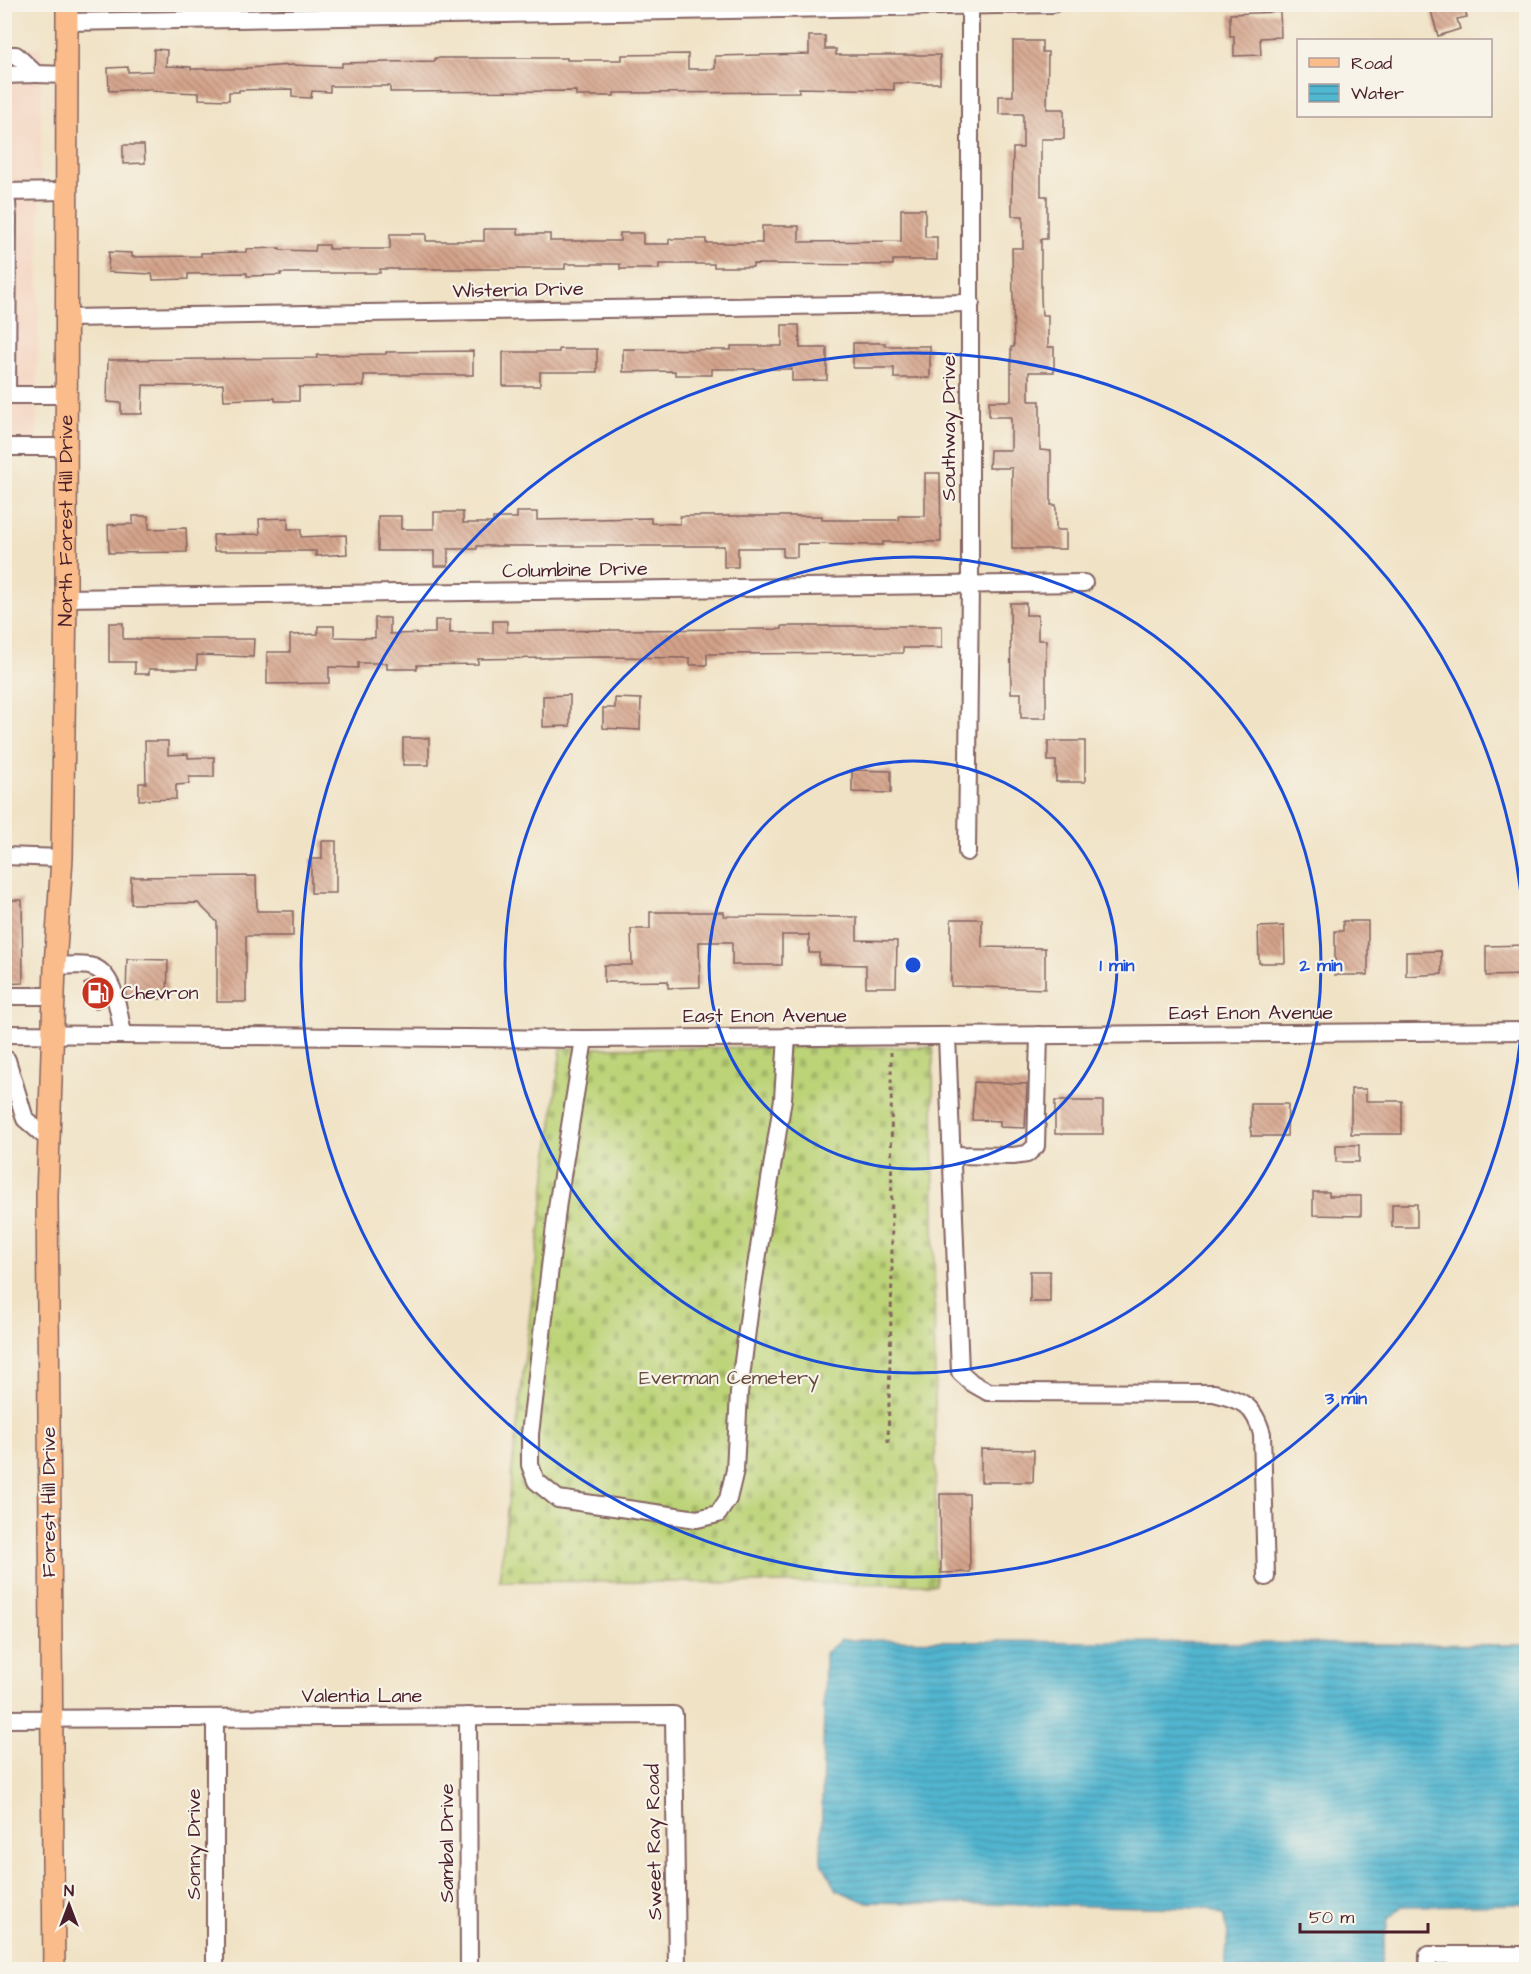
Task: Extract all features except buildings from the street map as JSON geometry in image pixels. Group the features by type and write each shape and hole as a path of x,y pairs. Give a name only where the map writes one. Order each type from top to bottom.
{"main road":[{"name":"North Forest Hill Drive","path":"52,1034 62,858 66,598 67,13"},
{"name":"Forest Hill Drive","path":"52,1034 48,1139 50,1720 54,1970"}],"street":[{"path":"67,13 1053,4"},
{"name":"Southway Drive","path":"967,852 970,586 970,5"},
{"path":"4,55 16,55 36,74"},
{"path":"4,75 67,75"},
{"path":"4,192 67,191"},
{"path":"4,201 7,203 8,218 7,395 67,395"},
{"name":"Wisteria Drive","path":"67,318 971,303"},
{"path":"4,447 67,447"},
{"name":"Columbine Drive","path":"66,598 1084,584"},
{"path":"4,856 62,858"},
{"path":"55,966 88,965 106,978 116,999 123,1035"},
{"path":"4,996 54,996"},
{"name":"East Enon Avenue","path":"4,1034 584,1039 1527,1031"},
{"path":"952,1155 1013,1156 1027,1154 1036,1146 1039,1035"},
{"path":"584,1039 558,1201 530,1434 530,1465 536,1481 558,1499 697,1519 718,1514 728,1499 735,1470 739,1393 752,1291 783,1098 787,1036"},
{"path":"947,1036 960,1372 972,1383 988,1392 1214,1393 1237,1398 1251,1409 1258,1420 1262,1434 1266,1577"},
{"path":"4,1060 7,1060 25,1119 48,1139"},
{"name":"Valentia Lane","path":"4,1719 674,1715"},
{"name":"Sweet Ray Road","path":"674,1715 677,1970"},
{"name":"Sambal Drive","path":"468,1716 469,1970"},
{"name":"Sonny Drive","path":"215,1718 215,1970"},
{"path":"1428,1970 1428,1955 1527,1955"}],"path":[{"path":"888,1443 892,1274 891,1036"}],"shaded area":[{"path":"5,47 42,47 37,440 5,440"}],"green space":[{"name":"Everman Cemetery","path":"933,1047 936,1584 499,1581 561,1048"}],"water":[{"path":"841,1640 1526,1645 1526,1904 1403,1906 1388,1919 1380,1969 1225,1970 1228,1930 1223,1915 1206,1908 865,1902 837,1890 821,1861 825,1653"}],"place":[{"name":"Chevron","path":"98,993"}]}
